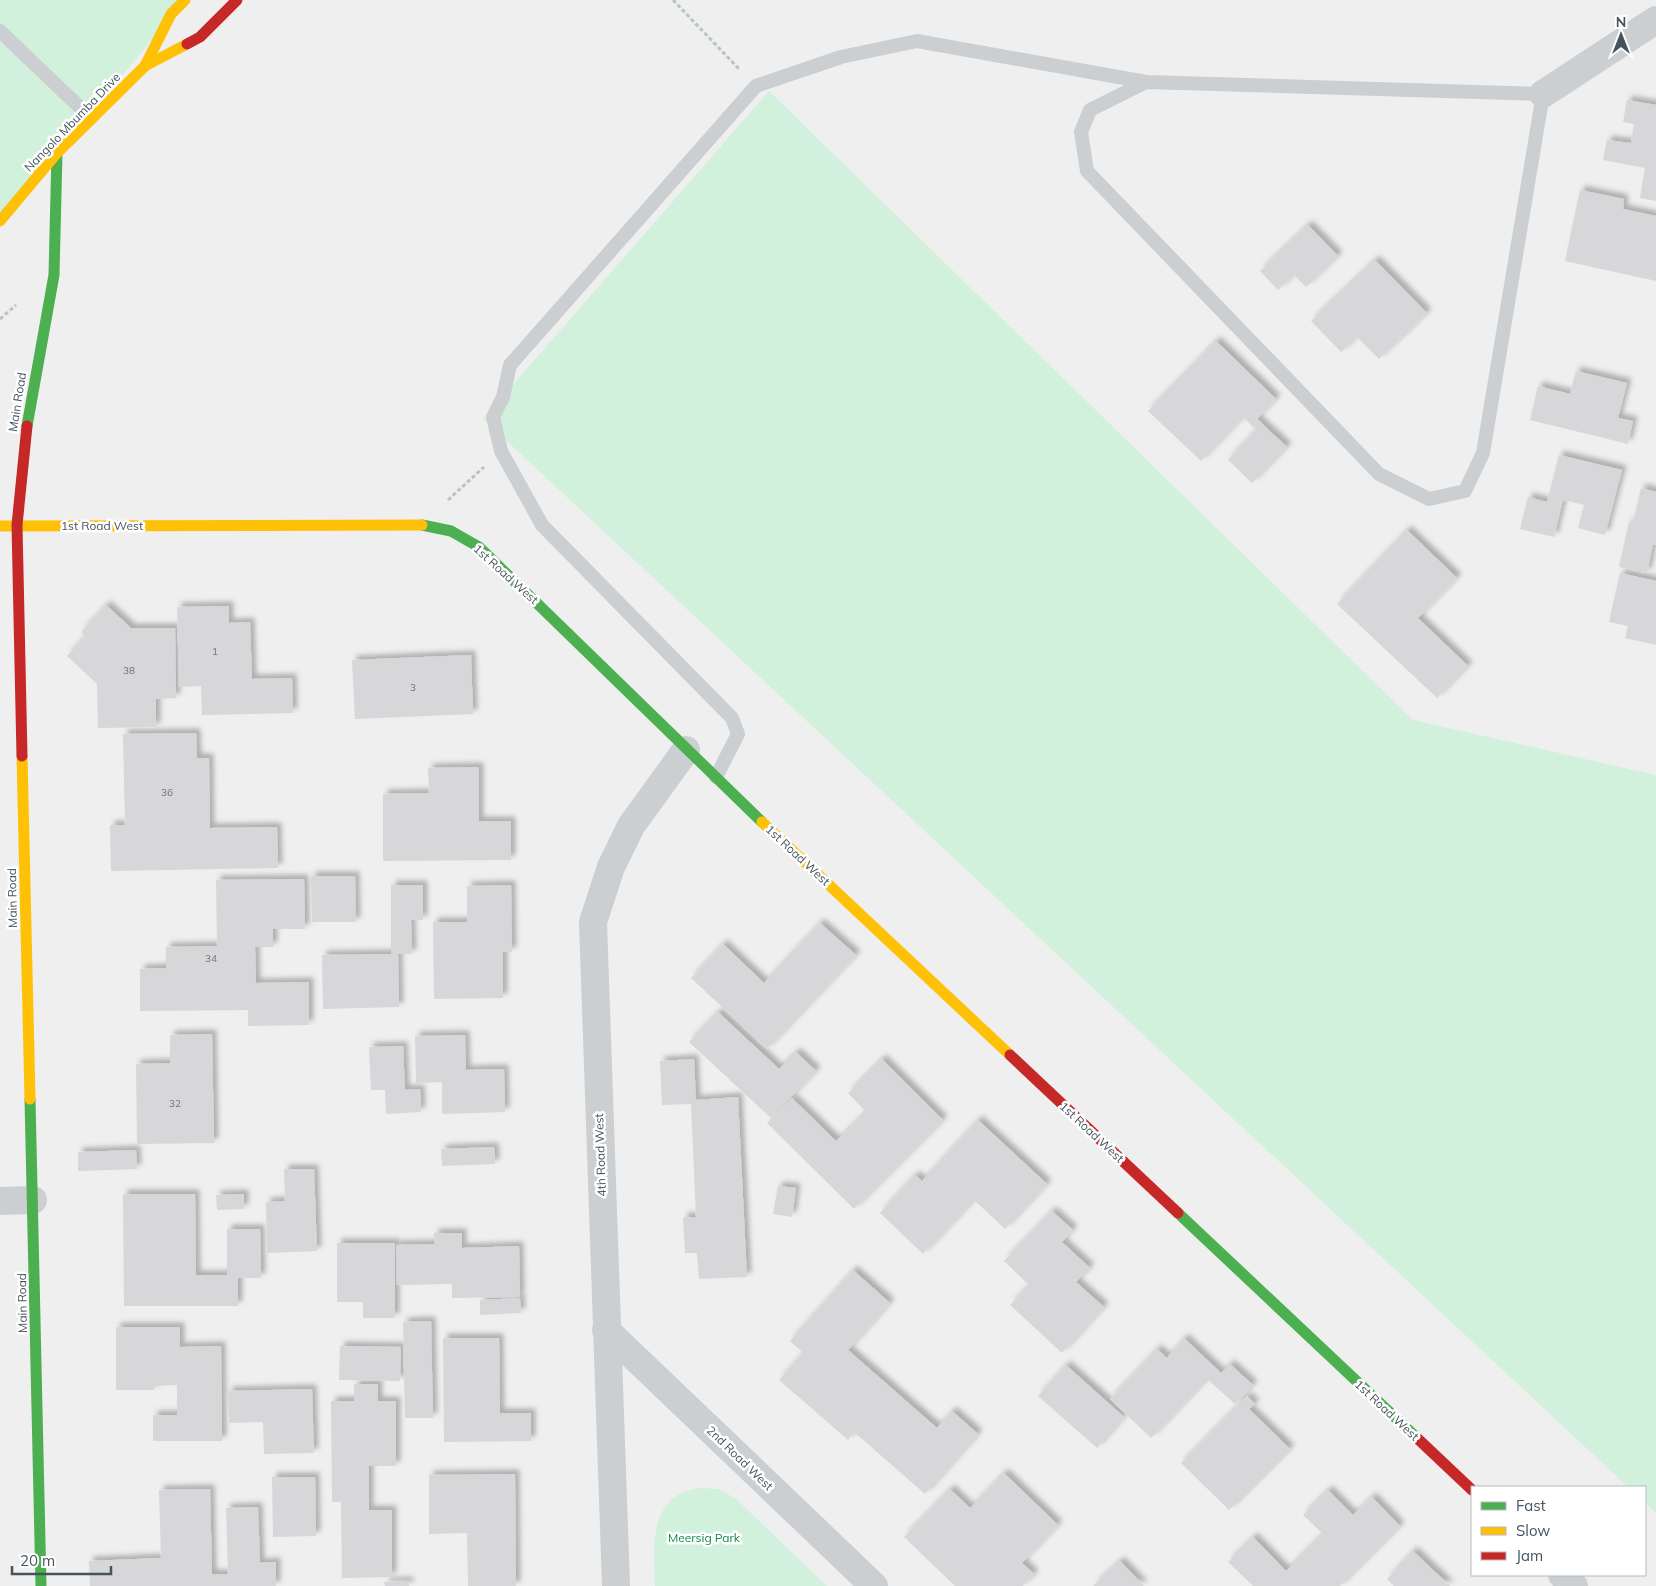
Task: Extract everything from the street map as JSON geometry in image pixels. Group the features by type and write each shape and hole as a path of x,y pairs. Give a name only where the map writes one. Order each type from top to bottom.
{"street":[{"name":"Nangolo Mbumba Drive","path":"145,66 171,14 186,0"},
{"name":"Nangolo Mbumba Drive","path":"0,221 57,153 145,66 200,37 237,0"},
{"path":"1543,94 1656,20"},
{"name":"Main Road","path":"41,1586 17,525 27,422 54,275 57,153"},
{"name":"1st Road West","path":"0,526 420,524 451,531 479,547 686,750 1471,1489"},
{"name":"4th Road West","path":"616,1586 593,922 611,867 631,826 686,750"},
{"path":"0,1201 33,1200"},
{"name":"2nd Road West","path":"606,1330 874,1586"},
{"path":"1563,1576 1574,1586"}],"lane":[{"path":"0,32 91,118"},
{"path":"716,777 738,734 732,718 542,525 501,451 493,417 503,397 510,365 756,86 840,57 917,41 1146,82 1543,94 1482,453 1465,491 1429,499 1379,474 1088,171 1081,132 1090,110 1146,82"}],"path":[{"path":"673,0 756,86"},
{"path":"420,524 501,451"}],"green space":[{"path":"0,0 185,0 0,222"},
{"path":"769,91 1413,720 1656,775 1656,1513 1646,1504 1646,1486 1627,1486 483,419"},
{"name":"Meersig Park","path":"701,1488 718,1489 735,1498 827,1586 655,1586 654,1547 658,1521 664,1509 672,1500 683,1492"}],"building":[{"path":"1627,100 1656,105 1656,201 1640,198 1645,168 1603,160 1607,140 1631,143 1634,124 1623,122"},
{"path":"1580,190 1624,199 1623,209 1656,216 1656,281 1565,261"},
{"path":"1308,225 1338,256 1306,287 1294,275 1278,290 1260,271"},
{"path":"1375,260 1427,313 1379,359 1357,337 1341,352 1311,321"},
{"path":"1216,341 1276,399 1257,419 1287,447 1252,483 1228,460 1256,430 1243,417 1201,461 1148,411"},
{"path":"1576,371 1627,383 1618,418 1633,421 1628,444 1530,420 1538,386 1570,394"},
{"path":"1559,455 1622,470 1605,535 1578,528 1584,505 1563,500 1554,537 1520,529 1528,497 1547,502"},
{"path":"1641,488 1656,492 1656,545 1653,544 1647,573 1619,567 1629,522 1633,523"},
{"path":"1407,530 1457,578 1418,618 1468,666 1437,698 1337,604"},
{"path":"1620,573 1656,581 1656,645 1625,638 1628,626 1609,622"},
{"path":"106,605 131,628 175,628 176,698 156,699 156,727 98,728 97,684 67,656 85,636 81,632"},
{"path":"229,606 229,623 250,622 252,679 292,678 293,713 202,715 201,686 179,687 177,607"},
{"path":"471,655 473,714 355,719 352,660"},
{"path":"196,733 197,758 209,758 210,828 277,827 278,868 111,871 110,825 125,825 123,734"},
{"path":"479,767 479,821 511,821 511,860 383,861 383,794 429,793 428,768"},
{"path":"311,876 355,876 356,922 312,922"},
{"path":"304,879 305,929 273,929 273,947 255,947 256,983 309,982 309,1025 248,1026 248,1010 140,1011 140,969 166,968 166,947 217,946 216,880"},
{"path":"391,885 423,885 423,920 411,920 412,954 398,954 399,1007 323,1009 322,955 391,954"},
{"path":"511,885 512,952 503,952 503,998 434,999 433,922 467,922 467,886"},
{"path":"820,923 856,955 767,1049 691,978 723,944 764,983"},
{"path":"718,1012 779,1069 796,1052 816,1071 771,1118 689,1042"},
{"path":"212,1034 214,1143 137,1144 136,1064 170,1063 170,1035"},
{"path":"465,1035 466,1070 504,1069 505,1112 442,1114 442,1082 416,1083 415,1036"},
{"path":"403,1046 405,1090 420,1089 421,1112 386,1114 385,1090 371,1090 369,1047"},
{"path":"694,1059 696,1100 738,1097 747,1277 699,1279 697,1253 685,1253 683,1217 696,1217 691,1104 662,1105 660,1061"},
{"path":"882,1059 943,1120 854,1209 767,1123 792,1098 836,1141 866,1112 848,1093"},
{"path":"978,1120 1047,1184 1005,1229 974,1200 923,1254 880,1213 915,1175 922,1181"},
{"path":"494,1147 495,1164 442,1166 441,1149"},
{"path":"136,1150 137,1169 78,1171 78,1152"},
{"path":"284,1169 314,1169 317,1251 267,1253 266,1202 285,1201"},
{"path":"778,1186 796,1188 792,1217 773,1214"},
{"path":"123,1194 195,1194 196,1275 227,1275 227,1229 260,1229 261,1278 238,1278 238,1306 124,1306"},
{"path":"244,1194 244,1209 217,1210 216,1195"},
{"path":"1052,1211 1073,1230 1062,1242 1090,1268 1076,1282 1104,1307 1062,1353 1010,1305 1029,1285 1004,1261"},
{"path":"434,1233 462,1233 462,1248 519,1246 520,1297 452,1298 452,1284 397,1285 396,1245 435,1244"},
{"path":"337,1243 395,1243 395,1318 363,1318 363,1302 337,1302"},
{"path":"853,1270 890,1303 848,1350 937,1428 952,1411 978,1434 925,1494 854,1432 848,1440 779,1380 803,1353 790,1341"},
{"path":"520,1298 521,1313 480,1315 480,1300"},
{"path":"431,1321 433,1418 405,1418 403,1322"},
{"path":"116,1327 180,1327 180,1347 221,1346 222,1441 153,1441 153,1415 177,1415 177,1385 154,1386 154,1390 116,1390"},
{"path":"443,1338 499,1338 500,1413 531,1413 531,1441 444,1442"},
{"path":"1184,1338 1221,1373 1230,1364 1253,1385 1235,1404 1207,1379 1151,1438 1110,1399 1157,1349 1167,1358"},
{"path":"340,1346 401,1347 400,1381 339,1380"},
{"path":"1066,1365 1124,1417 1097,1448 1038,1396"},
{"path":"354,1384 378,1384 378,1401 396,1401 396,1466 369,1466 369,1510 392,1510 392,1577 342,1578 341,1502 332,1502 331,1401 354,1401"},
{"path":"312,1389 314,1453 264,1454 263,1422 229,1423 228,1391"},
{"path":"1247,1396 1255,1404 1249,1409 1290,1449 1229,1510 1181,1463"},
{"path":"1004,1473 1058,1525 1022,1563 1034,1574 1023,1586 955,1586 904,1537 950,1489 970,1508"},
{"path":"515,1474 516,1586 468,1586 467,1533 429,1534 429,1475"},
{"path":"272,1477 315,1477 316,1536 273,1537"},
{"path":"210,1489 212,1574 228,1574 226,1508 258,1507 260,1563 276,1562 276,1586 90,1586 89,1561 161,1558 159,1490"},
{"path":"1328,1490 1353,1515 1372,1497 1400,1526 1340,1586 1253,1586 1228,1562 1253,1537 1286,1571 1323,1534 1303,1515"},
{"path":"1413,1551 1450,1586 1394,1586 1387,1579"},
{"path":"1120,1561 1144,1586 1093,1586"},
{"path":"409,1581 409,1586 385,1586 384,1582"}],"traffic: fast":[{"path":"27,426 54,275 57,153"},
{"path":"422,525 451,531 479,547 762,822"},
{"path":"30,1099 41,1586"},
{"path":"1178,1213 1417,1438"}],"traffic: slow":[{"path":"145,66 171,14 185,0"},
{"path":"0,221 57,153 145,66 187,44"},
{"path":"0,526 422,525"},
{"path":"22,756 30,1099"},
{"path":"762,822 1010,1055"}],"traffic: jam":[{"path":"187,44 200,37 237,0"},
{"path":"22,756 17,525 27,426"},
{"path":"1010,1055 1178,1213"},
{"path":"1417,1438 1471,1489"}]}
